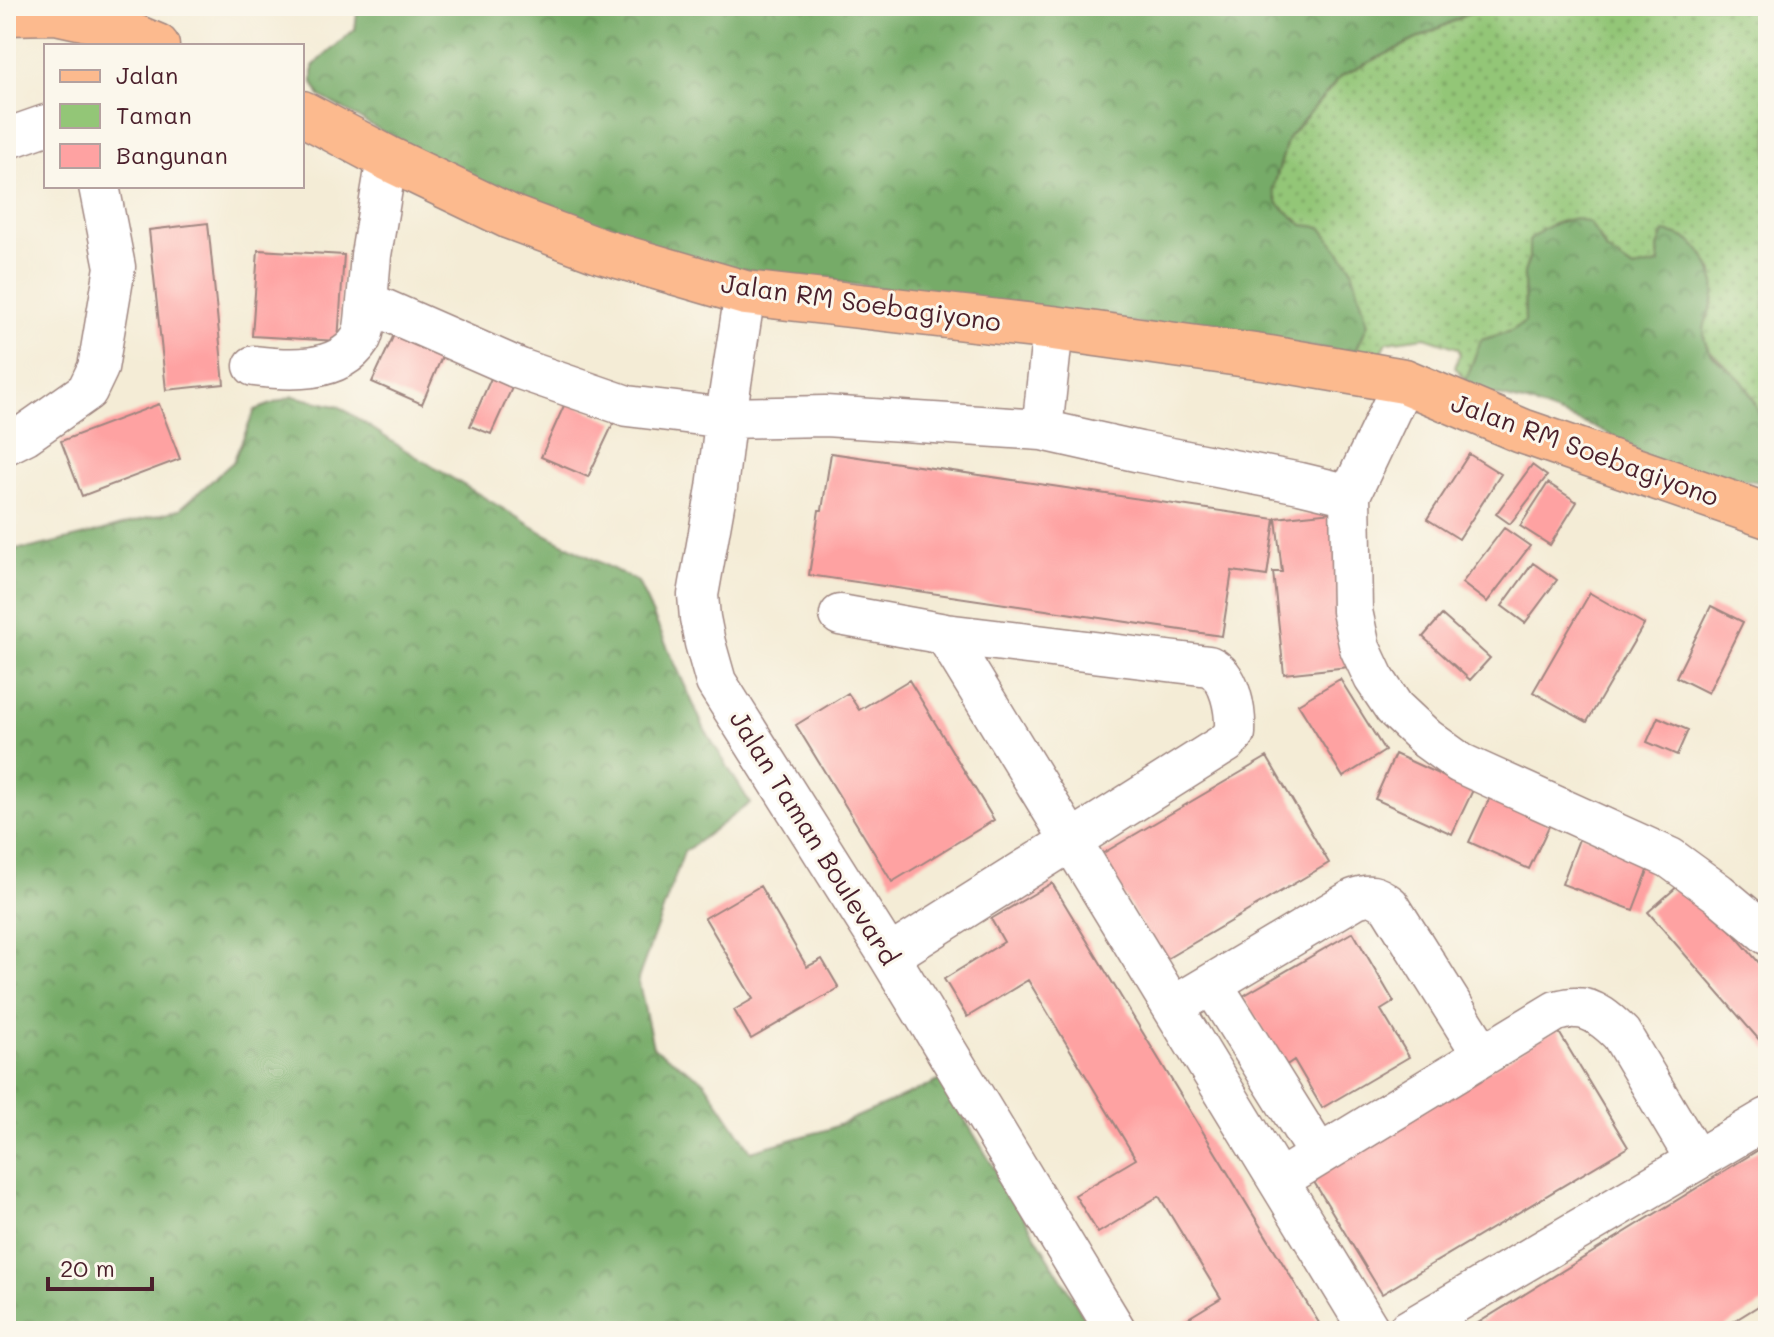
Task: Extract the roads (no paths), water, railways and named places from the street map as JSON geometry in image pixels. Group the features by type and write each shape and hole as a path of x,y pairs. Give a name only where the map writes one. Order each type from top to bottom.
{"main road":[{"path":"6,13 56,12 97,21 152,44"},
{"name":"Jalan RM Soebagiyono","path":"304,114 510,217 601,251 745,293 1053,328 1269,358 1404,381 1522,431 1768,516"}],"street":[{"path":"6,139 44,126"},
{"path":"254,366 288,370 319,366 346,354 360,339 387,158"},
{"path":"6,444 26,434 87,391 98,368 115,267 99,188"},
{"name":"Jalan Taman Boulevard","path":"745,293 698,595 700,618 716,682 889,956 1116,1331"},
{"path":"367,302 520,369 627,406 726,418 825,416 1042,430 1350,495"},
{"path":"1042,430 1053,328"},
{"path":"1404,381 1350,495 1352,611 1360,648 1374,678 1394,708 1427,739 1460,763 1670,858 1768,935"},
{"path":"840,615 945,634 1209,666 1219,671 1225,681 1232,706 1235,733 1226,743 889,956"},
{"path":"945,634 1370,1331"},
{"path":"1173,1007 1354,899 1366,895 1378,897 1389,905 1483,1055"},
{"path":"1212,984 1319,1155"},
{"path":"1279,1180 1556,1011 1576,1008 1605,1019 1621,1034 1696,1160"},
{"path":"1407,1331 1768,1118"}]}
